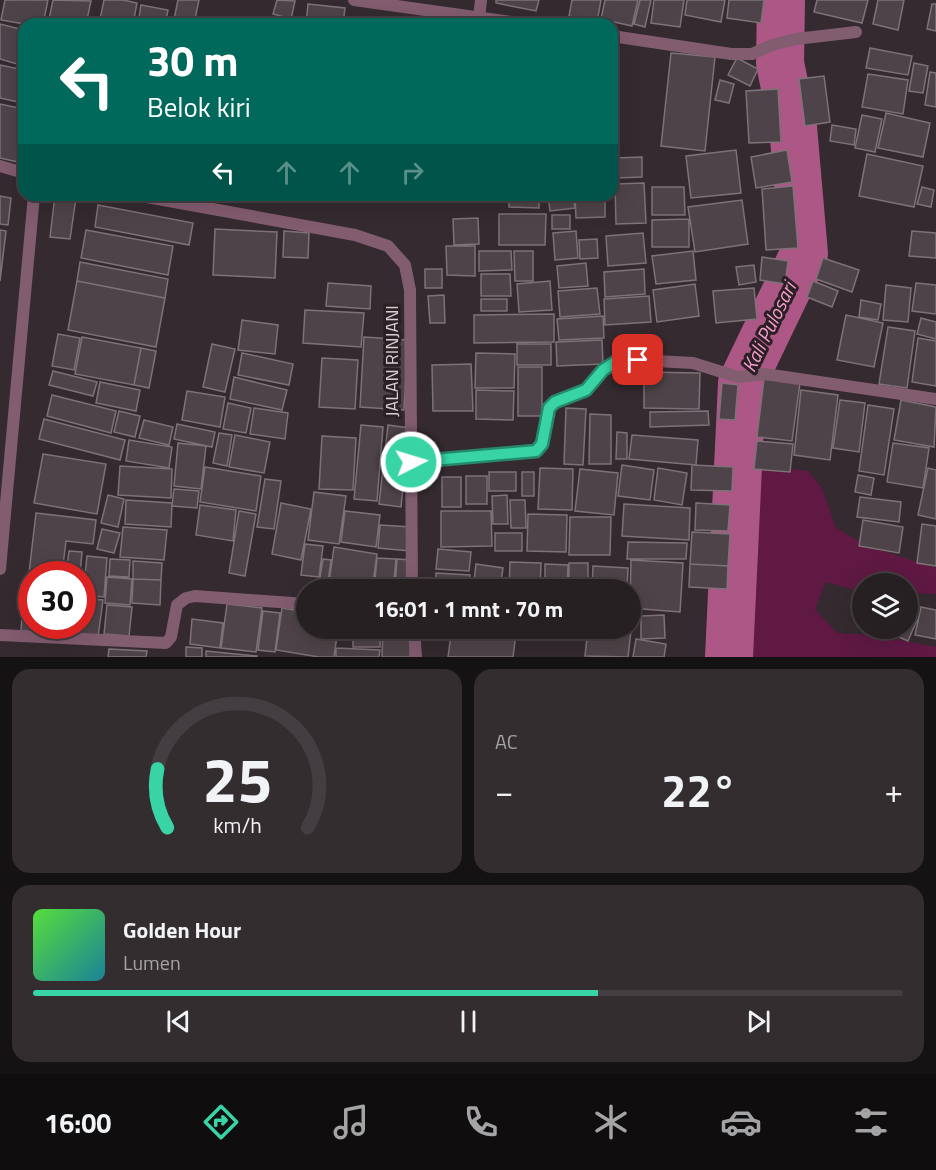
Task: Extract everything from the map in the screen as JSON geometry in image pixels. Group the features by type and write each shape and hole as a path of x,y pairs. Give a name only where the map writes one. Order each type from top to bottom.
{"street":[{"path":"354,0 479,18 481,0"},
{"path":"618,37 731,54 752,54 772,45 796,39 856,32"},
{"path":"0,166 18,171"},
{"path":"0,569 33,201"},
{"name":"JALAN RINJANI","path":"169,201 355,235 388,246 405,265 410,290 412,579"},
{"path":"411,462 536,451 542,444 549,408 555,402 586,390 603,370 620,359 693,363 729,376 765,374 936,399"},
{"path":"0,635 166,643 171,638 177,605 186,598 195,596 296,603"},
{"path":"415,639 416,657"}],"shaded area":[{"path":"763,465 808,471 822,488 836,528 867,546 936,568 936,594 918,593 918,573 852,573 852,589 826,582 815,609 837,633 852,634 852,639 896,639 936,647 936,657 743,657"}],"building":[{"path":"5,0 48,0 44,18 18,18 18,23 1,20"},
{"path":"53,0 91,1 87,18 49,18"},
{"path":"104,0 137,3 134,18 100,18"},
{"path":"178,0 199,0 195,18 174,18"},
{"path":"277,0 295,1 291,18 273,14"},
{"path":"496,0 539,0 536,11 496,3"},
{"path":"572,0 601,0 598,18 569,16"},
{"path":"605,0 638,0 632,26 618,23 618,18 601,18"},
{"path":"640,0 651,0 645,27 634,24"},
{"path":"654,0 684,0 680,27 651,23"},
{"path":"687,0 725,0 721,22 685,15"},
{"path":"729,0 764,0 761,23 727,18"},
{"path":"817,0 868,0 862,23 814,12"},
{"path":"878,0 904,0 898,30 873,24"},
{"path":"308,4 345,8 344,18 307,18"},
{"path":"932,4 936,4 936,31 927,29"},
{"path":"141,5 168,10 166,18 139,18"},
{"path":"0,24 18,28 18,64 0,59"},
{"path":"870,48 912,56 908,75 866,68"},
{"path":"671,53 715,57 705,151 661,146"},
{"path":"737,58 758,69 750,86 728,75"},
{"path":"914,63 928,66 923,93 909,91"},
{"path":"0,65 18,69 18,102 0,98"},
{"path":"930,72 936,73 936,107 925,105"},
{"path":"868,74 908,80 903,114 862,107"},
{"path":"824,76 830,122 805,126 799,79"},
{"path":"720,80 734,84 729,103 715,100"},
{"path":"778,89 781,142 749,143 746,91"},
{"path":"0,104 18,108 18,162 0,158"},
{"path":"886,113 930,123 923,157 878,148"},
{"path":"862,115 882,119 875,152 855,148"},
{"path":"832,125 856,129 854,145 830,141"},
{"path":"736,150 741,193 691,198 686,156"},
{"path":"787,150 792,182 756,188 751,157"},
{"path":"867,154 923,166 914,207 859,196"},
{"path":"642,157 642,177 618,178 618,158"},
{"path":"644,183 646,223 616,224 618,184"},
{"path":"793,186 798,248 766,250 762,189"},
{"path":"652,187 684,187 685,215 652,215"},
{"path":"922,187 934,190 931,207 917,204"},
{"path":"0,196 11,198 8,225 0,224"},
{"path":"742,200 748,244 695,252 688,207"},
{"path":"54,201 76,201 70,239 50,237"},
{"path":"509,201 539,201 539,208 509,207"},
{"path":"549,201 574,201 575,208 550,211"},
{"path":"575,201 605,201 605,217 576,218"},
{"path":"98,205 193,223 189,245 95,227"},
{"path":"499,214 546,214 545,245 499,245"},
{"path":"552,215 570,215 570,229 552,229"},
{"path":"478,218 479,244 454,245 453,219"},
{"path":"689,219 689,247 652,247 652,220"},
{"path":"215,229 277,232 275,278 213,275"},
{"path":"0,230 6,231 0,281"},
{"path":"86,230 173,246 168,275 81,258"},
{"path":"284,231 309,233 308,258 283,257"},
{"path":"576,231 578,258 555,260 553,233"},
{"path":"912,231 936,233 936,258 909,256"},
{"path":"643,233 646,263 608,266 606,236"},
{"path":"597,239 598,258 580,259 579,240"},
{"path":"446,246 475,246 475,276 447,275"},
{"path":"479,251 511,251 512,270 479,271"},
{"path":"514,251 533,251 533,281 515,281"},
{"path":"693,251 696,280 656,284 652,256"},
{"path":"762,257 788,261 785,284 760,280"},
{"path":"823,258 859,270 852,292 816,279"},
{"path":"80,262 168,279 165,298 77,281"},
{"path":"586,263 588,286 559,288 557,266"},
{"path":"754,265 756,282 739,285 736,267"},
{"path":"425,269 442,269 442,288 425,288"},
{"path":"644,269 645,294 605,297 604,272"},
{"path":"481,274 510,274 511,296 481,296"},
{"path":"77,281 165,298 156,347 68,330"},
{"path":"550,281 552,310 519,312 517,284"},
{"path":"813,281 838,291 832,307 807,297"},
{"path":"328,283 371,286 370,309 326,306"},
{"path":"916,283 936,285 936,314 912,311"},
{"path":"695,284 699,316 657,322 653,290"},
{"path":"886,285 911,288 908,322 883,320"},
{"path":"597,288 600,314 560,317 558,291"},
{"path":"754,288 757,319 716,323 713,291"},
{"path":"444,295 445,323 430,323 428,296"},
{"path":"649,296 651,322 605,325 604,299"},
{"path":"481,299 507,299 507,311 481,311"},
{"path":"861,300 881,304 878,320 859,317"},
{"path":"305,310 364,313 361,347 303,343"},
{"path":"554,314 554,342 474,343 474,315"},
{"path":"846,315 883,323 874,367 837,360"},
{"path":"603,316 604,338 559,340 557,319"},
{"path":"921,318 936,322 936,339 917,334"},
{"path":"242,320 278,325 275,354 238,350"},
{"path":"888,327 915,331 907,388 879,384"},
{"path":"58,334 80,338 74,370 52,366"},
{"path":"82,337 141,348 134,385 75,374"},
{"path":"364,337 408,340 404,410 360,407"},
{"path":"918,338 936,341 936,386 912,382"},
{"path":"602,340 603,364 557,366 556,342"},
{"path":"212,344 235,349 225,392 203,387"},
{"path":"517,344 551,344 551,365 517,365"},
{"path":"141,348 156,351 149,388 134,385"},
{"path":"242,353 293,364 289,385 238,375"},
{"path":"476,353 515,354 514,388 475,388"},
{"path":"322,358 358,360 355,409 319,407"},
{"path":"471,364 473,411 433,411 432,365"},
{"path":"518,367 542,367 542,416 518,416"},
{"path":"53,371 97,382 93,396 49,385"},
{"path":"644,372 700,373 699,409 644,408"},
{"path":"234,377 287,390 282,410 230,399"},
{"path":"764,379 800,383 792,441 757,437"},
{"path":"100,382 140,390 136,411 96,403"},
{"path":"722,383 738,385 735,420 719,419"},
{"path":"476,390 514,391 513,420 476,419"},
{"path":"801,390 838,395 830,460 794,455"},
{"path":"187,391 225,397 220,427 182,420"},
{"path":"52,395 116,411 111,433 47,416"},
{"path":"840,400 865,403 859,452 833,448"},
{"path":"901,400 936,407 934,447 894,440"},
{"path":"228,403 251,408 246,433 223,429"},
{"path":"868,405 894,409 884,475 859,471"},
{"path":"254,408 288,413 285,439 250,434"},
{"path":"566,408 586,409 583,465 564,464"},
{"path":"119,411 140,416 135,437 114,432"},
{"path":"708,411 709,425 650,427 650,412"},
{"path":"590,414 611,415 611,464 589,464"},
{"path":"44,419 125,440 120,460 39,439"},
{"path":"144,420 173,427 169,445 139,438"},
{"path":"177,424 215,432 212,447 174,439"},
{"path":"361,425 383,427 377,501 354,499"},
{"path":"388,425 409,428 401,507 379,504"},
{"path":"617,432 627,433 627,459 616,459"},
{"path":"219,433 232,435 227,466 213,463"},
{"path":"235,435 270,442 264,473 229,467"},
{"path":"632,435 698,440 696,465 629,459"},
{"path":"322,436 356,438 353,490 319,489"},
{"path":"129,440 172,447 169,468 126,461"},
{"path":"757,441 793,444 790,472 754,469"},
{"path":"178,443 206,446 201,489 174,486"},
{"path":"893,443 929,448 923,488 887,482"},
{"path":"43,454 106,464 97,514 34,503"},
{"path":"622,465 654,470 650,500 618,496"},
{"path":"692,465 733,467 732,491 691,490"},
{"path":"120,466 172,469 171,498 118,495"},
{"path":"205,467 261,476 256,511 200,502"},
{"path":"540,468 573,469 572,510 538,509"},
{"path":"658,468 687,473 682,505 654,500"},
{"path":"928,468 936,470 936,519 918,515"},
{"path":"580,469 618,473 614,515 575,511"},
{"path":"489,472 516,472 516,491 489,491"},
{"path":"522,472 534,472 534,496 522,496"},
{"path":"858,475 874,478 871,495 855,492"},
{"path":"466,476 487,476 487,504 466,504"},
{"path":"442,477 461,477 461,507 442,507"},
{"path":"265,479 281,481 274,529 257,527"},
{"path":"174,489 199,491 197,508 172,506"},
{"path":"314,492 346,496 339,544 308,540"},
{"path":"108,495 124,499 118,527 101,523"},
{"path":"507,495 508,524 493,524 492,496"},
{"path":"860,497 901,502 899,522 857,517"},
{"path":"126,500 172,503 171,527 125,524"},
{"path":"510,500 525,500 526,528 511,528"},
{"path":"281,503 311,509 301,560 272,554"},
{"path":"696,503 730,505 728,531 695,530"},
{"path":"624,504 690,508 689,540 622,536"},
{"path":"200,505 236,510 233,541 196,535"},
{"path":"239,511 256,514 245,576 229,573"},
{"path":"345,511 380,515 376,547 341,542"},
{"path":"441,511 491,511 492,546 441,547"},
{"path":"36,513 96,520 93,544 66,541 64,561 30,561"},
{"path":"528,514 567,515 566,552 527,551"},
{"path":"570,517 611,517 610,555 569,555"},
{"path":"863,520 903,527 899,553 859,546"},
{"path":"922,524 936,526 936,566 917,563"},
{"path":"380,525 411,527 410,551 378,548"},
{"path":"123,527 167,530 164,560 120,557"},
{"path":"102,529 120,533 114,553 97,549"},
{"path":"692,532 730,534 728,566 690,564"},
{"path":"495,533 522,533 522,551 495,551"},
{"path":"628,542 687,543 686,559 627,559"},
{"path":"305,544 323,546 319,577 301,575"},
{"path":"334,547 377,554 374,579 330,579"},
{"path":"438,549 471,552 469,571 436,569"},
{"path":"69,551 82,552 81,561 68,561"},
{"path":"87,556 107,558 104,597 96,596 96,561 86,561"},
{"path":"377,558 396,559 394,579 375,579"},
{"path":"110,559 130,560 129,577 109,576"},
{"path":"323,559 331,560 328,579 320,579"},
{"path":"397,559 411,560 410,579 396,579"},
{"path":"631,560 683,563 680,612 641,609 641,579 631,579"},
{"path":"133,561 162,563 161,580 133,579"},
{"path":"510,562 541,563 540,579 509,579"},
{"path":"569,563 588,563 588,579 569,579"},
{"path":"476,564 503,568 502,579 474,579"},
{"path":"545,564 568,565 567,579 545,579"},
{"path":"690,564 728,566 727,589 689,587"},
{"path":"593,566 628,568 628,579 592,579"},
{"path":"436,573 470,575 469,579 436,579"},
{"path":"107,577 132,579 130,605 105,603"},
{"path":"133,579 161,580 160,605 132,603"},
{"path":"96,599 103,600 98,637 96,637"},
{"path":"227,604 262,608 256,652 221,648"},
{"path":"107,605 132,607 129,636 104,634"},
{"path":"921,607 936,610 936,639 918,636"},
{"path":"282,608 296,610 296,639 336,639 334,657 276,650"},
{"path":"263,611 280,613 275,652 258,650"},
{"path":"664,615 665,638 641,639 641,616"},
{"path":"192,619 223,623 220,648 190,644"},
{"path":"353,639 380,639 380,647 353,647"},
{"path":"383,639 411,639 410,657 382,657"},
{"path":"450,639 515,639 513,657 448,657"},
{"path":"587,639 630,639 628,657 585,656"},
{"path":"636,639 666,644 664,657 633,657"},
{"path":"186,647 202,648 202,657 186,657"},
{"path":"336,648 380,650 379,657 336,657"},
{"path":"109,649 147,651 146,657 108,657"},
{"path":"206,651 257,656 257,657 206,657"}],"waterway":[{"name":"Kali Pulosari","path":"729,657 742,383 804,254 793,127 780,63 781,0"}],"route":[{"path":"411,462 536,451 542,444 549,408 555,402 586,390 603,370 620,359 638,360"}]}
